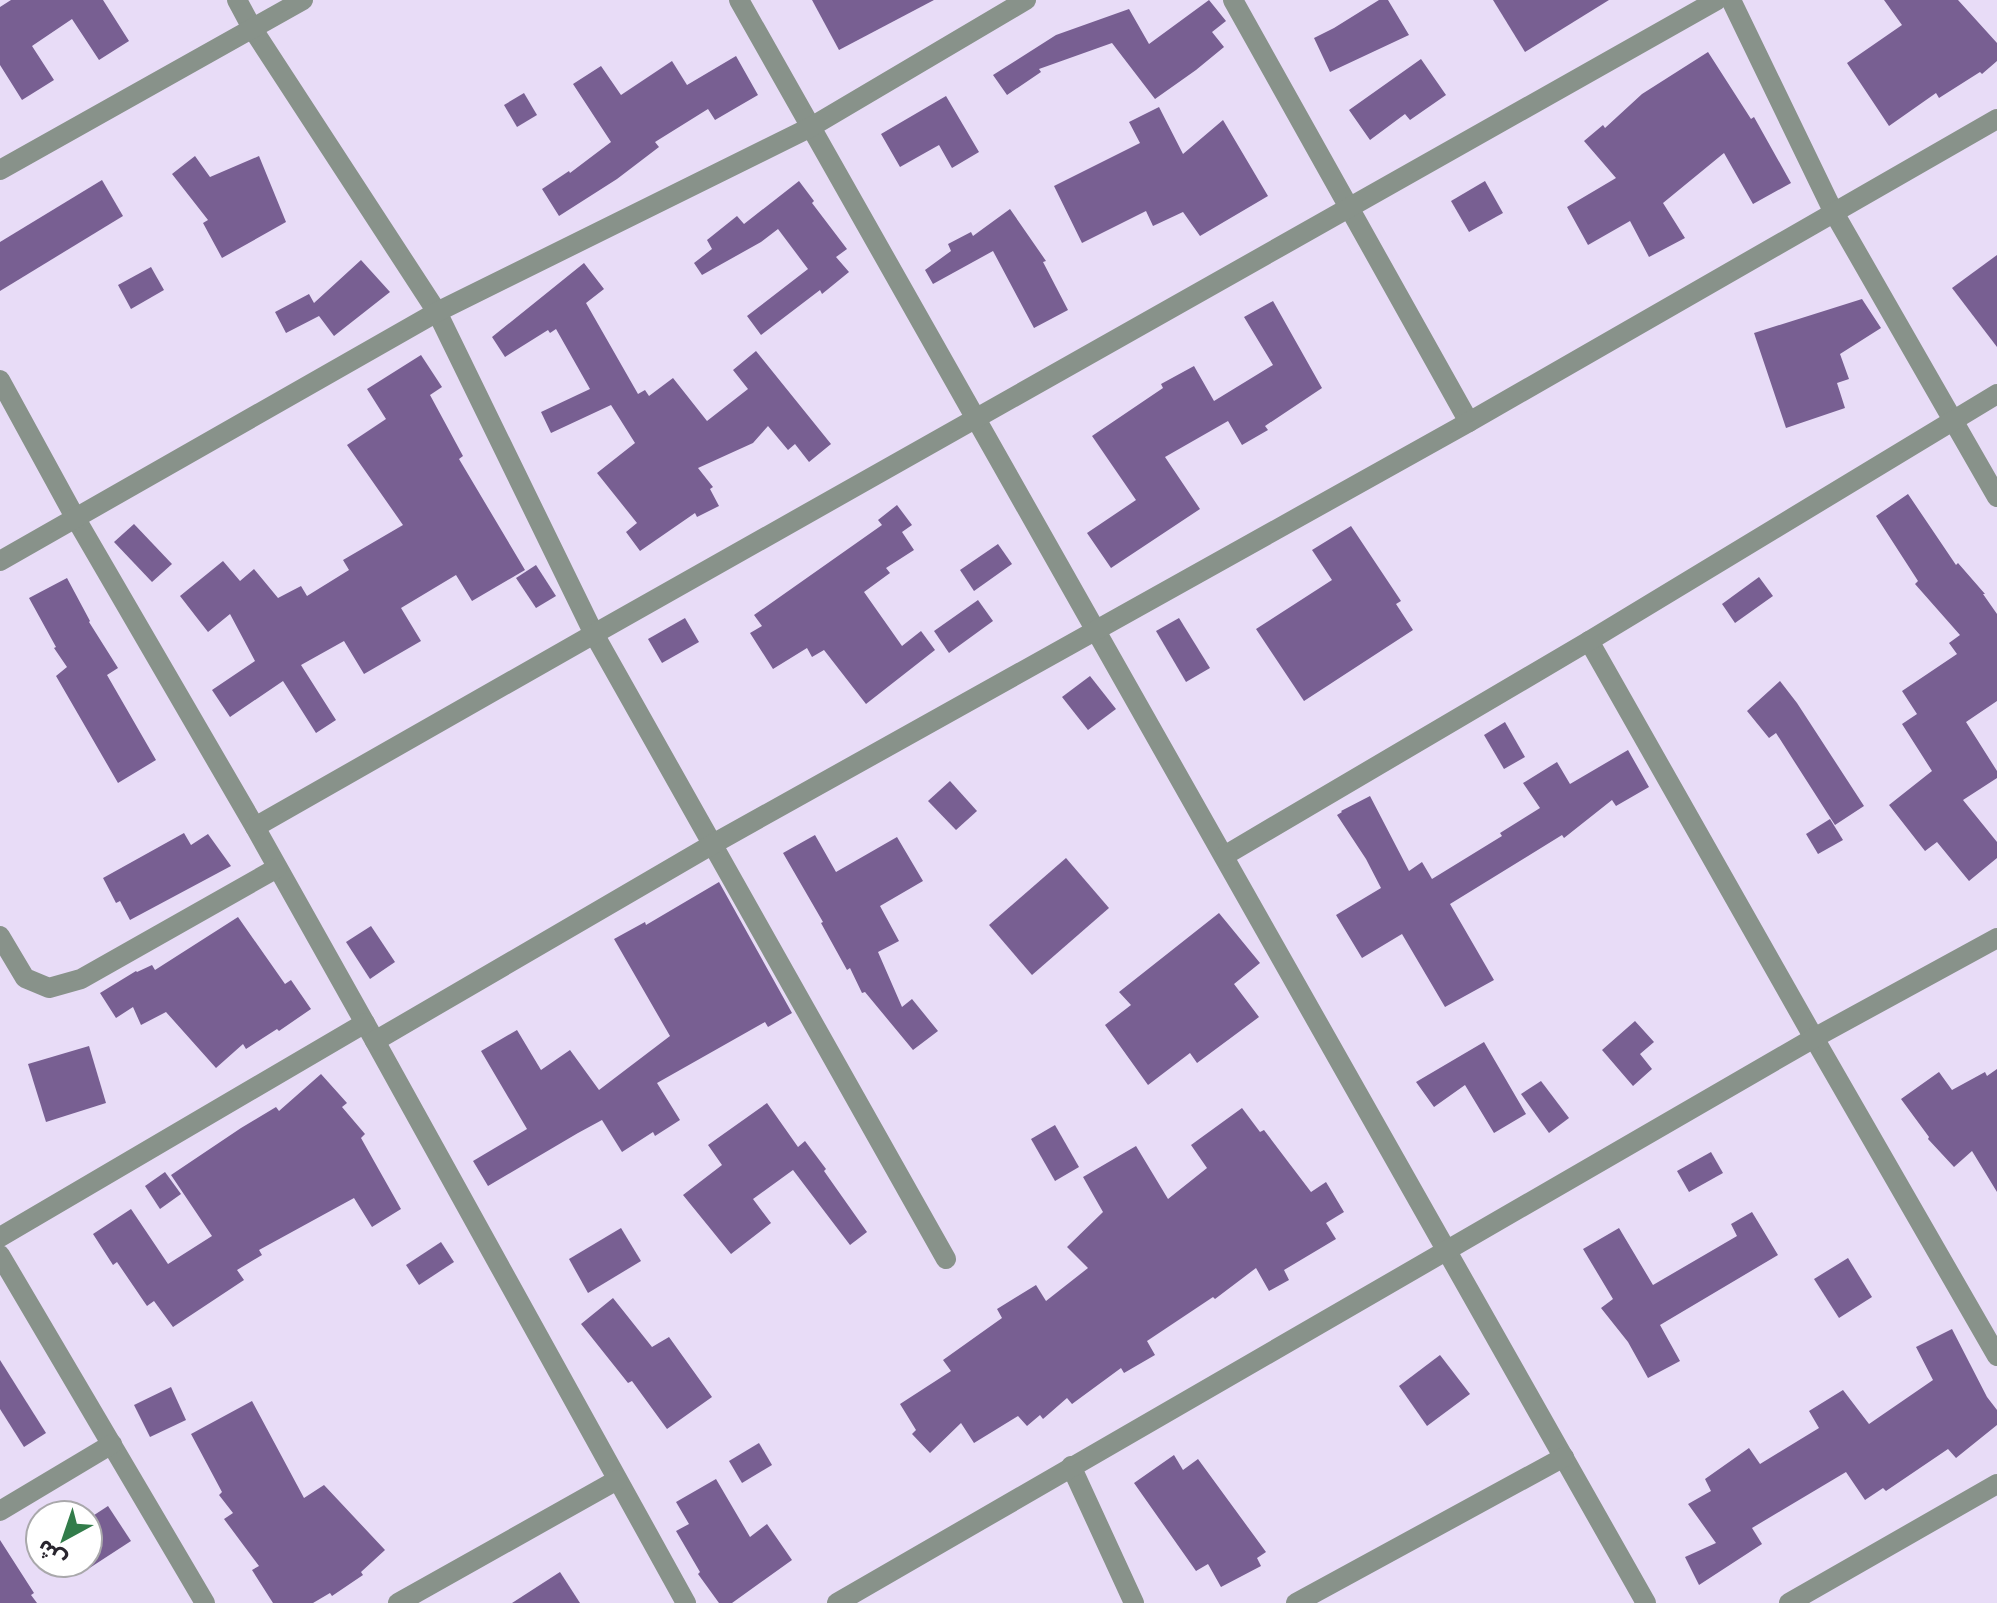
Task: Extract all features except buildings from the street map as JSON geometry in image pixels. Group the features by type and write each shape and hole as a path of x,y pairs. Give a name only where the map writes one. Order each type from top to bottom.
{"street":[{"path":"237,0 252,28 437,312 594,634 946,1259"},
{"path":"0,170 303,0"},
{"path":"739,0 1646,1603"},
{"path":"0,561 437,312 811,127 1026,0"},
{"path":"1233,0 1469,422"},
{"path":"255,827 1717,0"},
{"path":"1731,0 1833,211 1997,497"},
{"path":"0,1237 1096,631 1469,422 1997,119"},
{"path":"0,380 76,519 370,1032 686,1603"},
{"path":"1224,856 1589,641 1997,394"},
{"path":"1589,641 1997,1356"},
{"path":"0,936 25,978 49,988 81,979 277,868"},
{"path":"837,1603 1814,1038 1997,938"},
{"path":"0,1255 205,1603"},
{"path":"0,1511 112,1444"},
{"path":"1296,1603 1564,1457"},
{"path":"1071,1466 1134,1603"},
{"path":"398,1603 617,1480"},
{"path":"1789,1603 1997,1484"}]}
